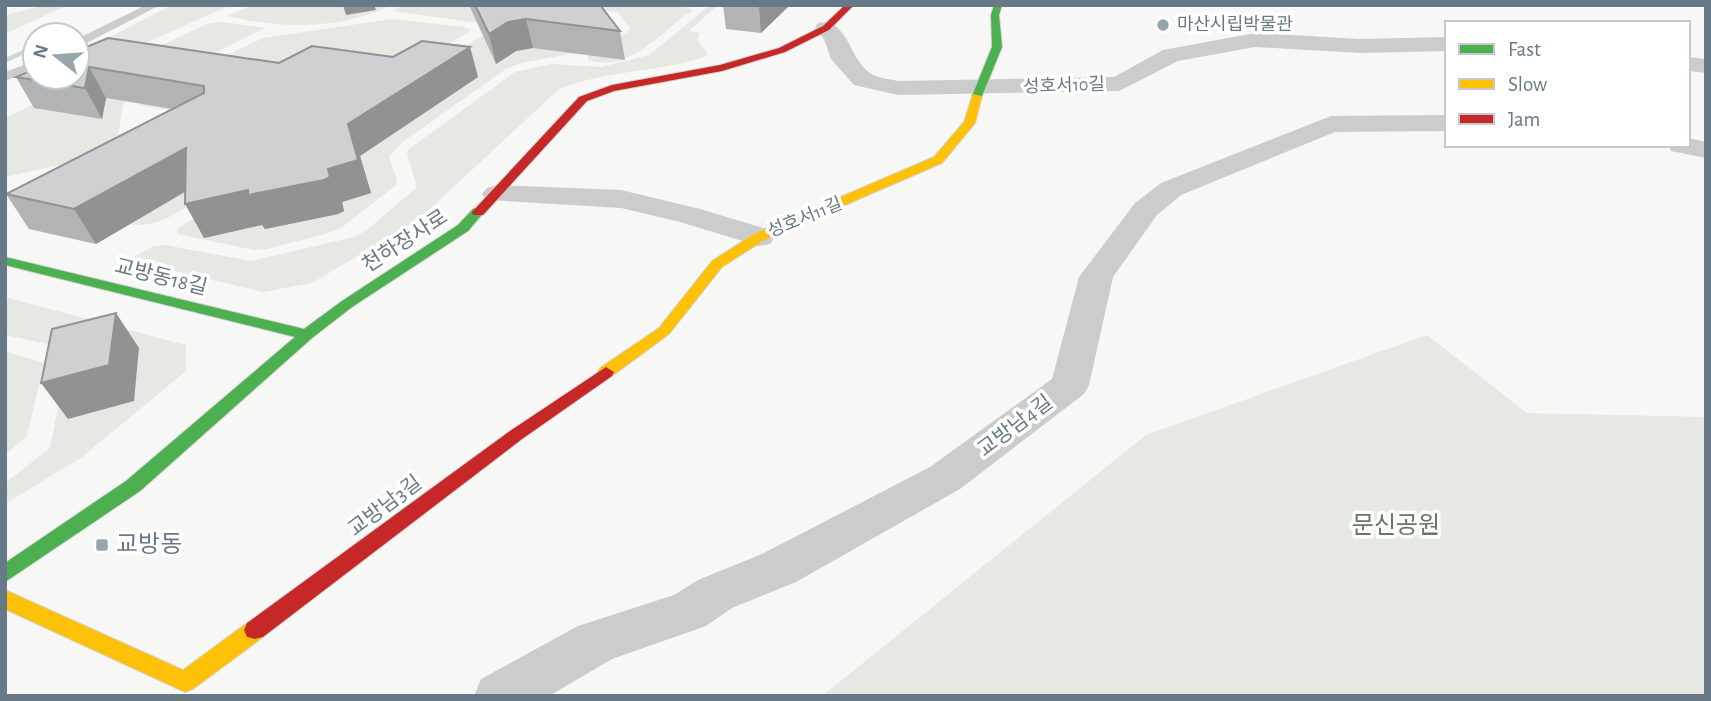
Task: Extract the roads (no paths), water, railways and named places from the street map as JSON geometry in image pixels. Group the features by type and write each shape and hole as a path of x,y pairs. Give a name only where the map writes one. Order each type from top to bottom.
{"main road":[{"name":"천하장사로","path":"5,575 133,486 307,335 377,284 463,228 583,99 594,93 732,66 782,50 826,28 850,5"},
{"name":"성호서11길","path":"759,237 938,160 969,123 979,88 997,47 995,15 998,5"},
{"name":"교방남3길","path":"5,598 185,682 516,435 664,331 718,264 759,237"},
{"name":"교방동18길","path":"5,261 307,335"}],"street":[{"name":"성호서10길","path":"826,28 834,37 844,59 863,80 898,88 1119,84 1171,55 1255,40 1360,46 1445,44"},
{"name":"교방남4길","path":"500,696 596,642 689,611 715,594 779,568 945,478 1070,385 1097,277 1146,209 1171,189 1331,124 1445,122"},
{"name":"성호서11길","path":"497,194 621,199 689,215 759,237"}],"lane":[{"path":"91,37 155,5"}],"waterway":[{"path":"5,61 21,54"}],"place":[{"name":"마산시립박물관","path":"1163,25"},
{"name":"교방동","path":"102,545"}],"park label":[{"name":"문신공원","path":"1396,526"}]}
